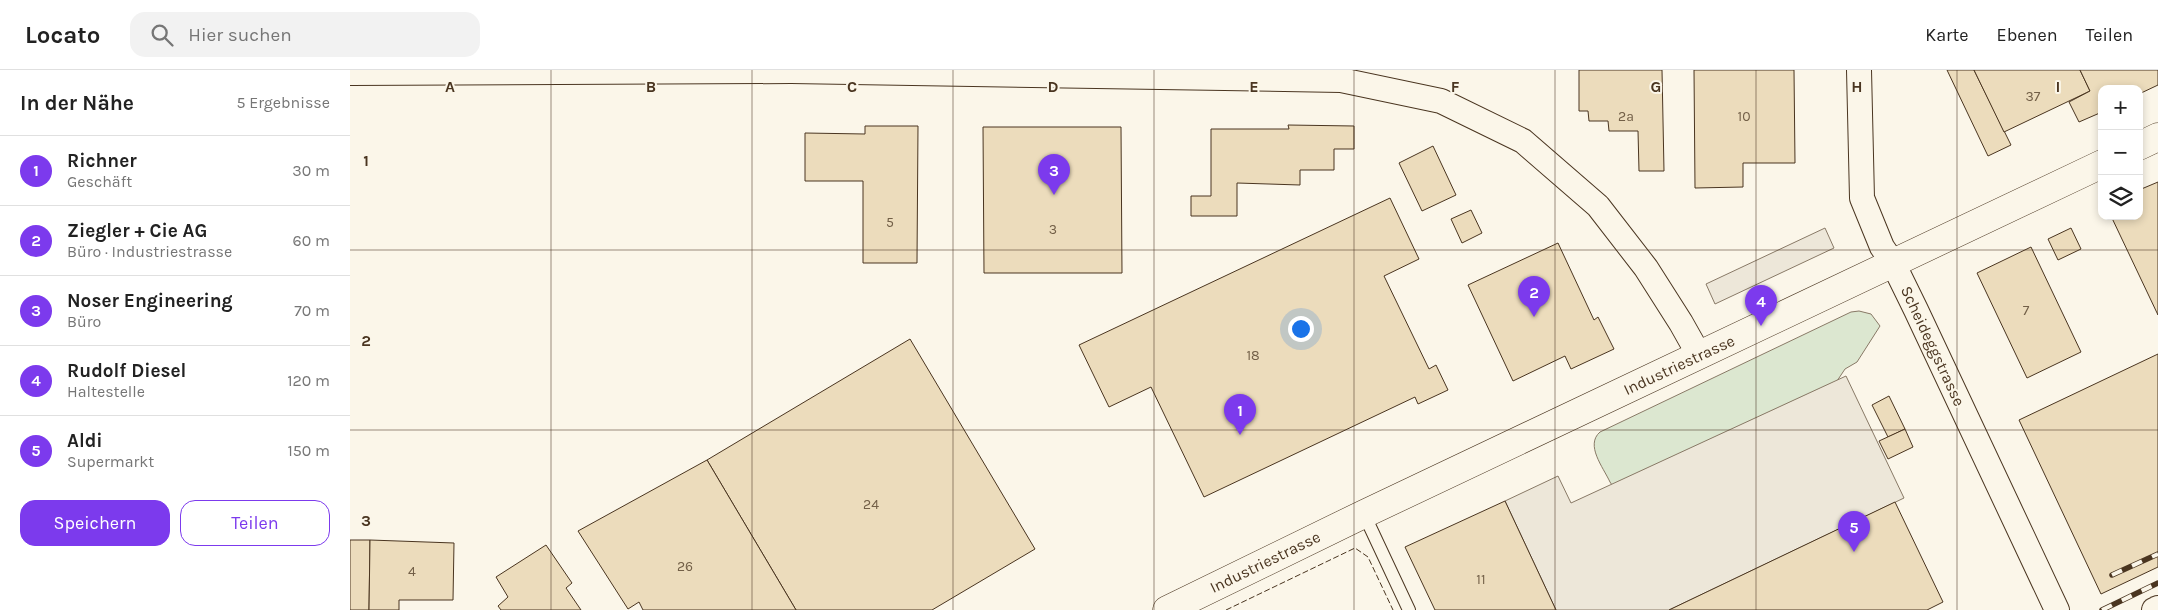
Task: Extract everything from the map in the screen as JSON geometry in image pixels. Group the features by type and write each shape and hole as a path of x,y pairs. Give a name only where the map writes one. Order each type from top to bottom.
{"street":[{"name":"Scheideggstrasse","path":"1859,70 1862,198 1882,247 1893,263 2056,610"},
{"path":"350,73 791,71 1341,80 1441,101 1522,141 1598,206 1646,268 1681,323 1698,355"},
{"path":"2143,144 2158,137"},
{"name":"Industriestrasse","path":"1167,610 1364,514 2098,166"},
{"path":"2154,610 2158,608"}],"lane":[{"path":"1364,514 1408,610"}],"green space":[{"path":"1859,311 1871,314 1880,326 1857,362 1845,369 1837,381 1612,485 1595,450 1594,443 1600,432 1851,312"}],"shaded area":[{"path":"1825,228 1834,248 1715,304 1706,284"},
{"path":"1846,376 1904,498 1669,610 1556,610 1505,501 1558,476 1571,503"}],"building":[{"path":"1579,70 1662,70 1664,171 1639,171 1638,131 1609,131 1608,121 1589,121 1588,111 1579,111"},
{"path":"1694,70 1794,70 1795,163 1743,163 1743,187 1695,188"},
{"path":"1947,70 1974,70 2011,145 1988,156"},
{"path":"1974,70 2080,70 2090,91 2004,132"},
{"path":"2080,70 2158,70 2158,85 2143,92 2143,85 2098,85 2098,114 2079,122 2069,102 2090,91"},
{"path":"1288,125 1354,126 1354,149 1334,149 1334,170 1300,170 1300,185 1237,183 1237,216 1191,216 1191,196 1211,196 1211,129 1289,129"},
{"path":"865,126 918,126 917,263 863,263 863,181 805,181 805,133 865,134"},
{"path":"983,127 1121,127 1122,273 984,273"},
{"path":"1433,146 1456,195 1422,211 1399,163"},
{"path":"2158,182 2158,315 2113,220 2143,220 2143,188"},
{"path":"1390,198 1419,259 1384,276 1429,369 1436,365 1448,390 1418,404 1415,397 1204,497 1151,387 1109,407 1079,345"},
{"path":"1471,210 1482,233 1462,243 1451,219"},
{"path":"2071,228 2081,249 2058,260 2048,239"},
{"path":"1558,243 1594,320 1598,317 1614,349 1571,369 1565,356 1513,381 1468,285"},
{"path":"2031,247 2081,352 2027,378 1977,273"},
{"path":"910,339 1035,549 932,610 796,610 707,460"},
{"path":"2158,354 2158,567 2101,594 2019,420"},
{"path":"1889,396 1905,429 1888,437 1872,405"},
{"path":"1905,429 1913,447 1888,459 1879,441"},
{"path":"707,460 796,610 643,610 639,602 628,609 578,531"},
{"path":"1505,501 1556,610 1435,610 1405,547"},
{"path":"1895,502 1943,602 1927,610 1669,610"},
{"path":"350,540 370,540 369,610 350,610"},
{"path":"370,540 454,543 453,600 399,600 399,610 369,610"},
{"path":"546,545 572,583 566,588 581,610 501,610 498,606 508,597 496,577"}],"railway":[{"path":"2112,575 2158,554"},
{"path":"2102,610 2158,583"}],"fence":[{"path":"1226,610 1355,548 1368,557 1393,610"}],"place":[{"name":"Noser Engineering","path":"1054,195"},
{"name":"Ziegler + Cie AG","path":"1534,317"},
{"name":"Rudolf Diesel","path":"1761,326"},
{"name":"Richner","path":"1240,435"},
{"name":"Aldi","path":"1854,552"}]}
